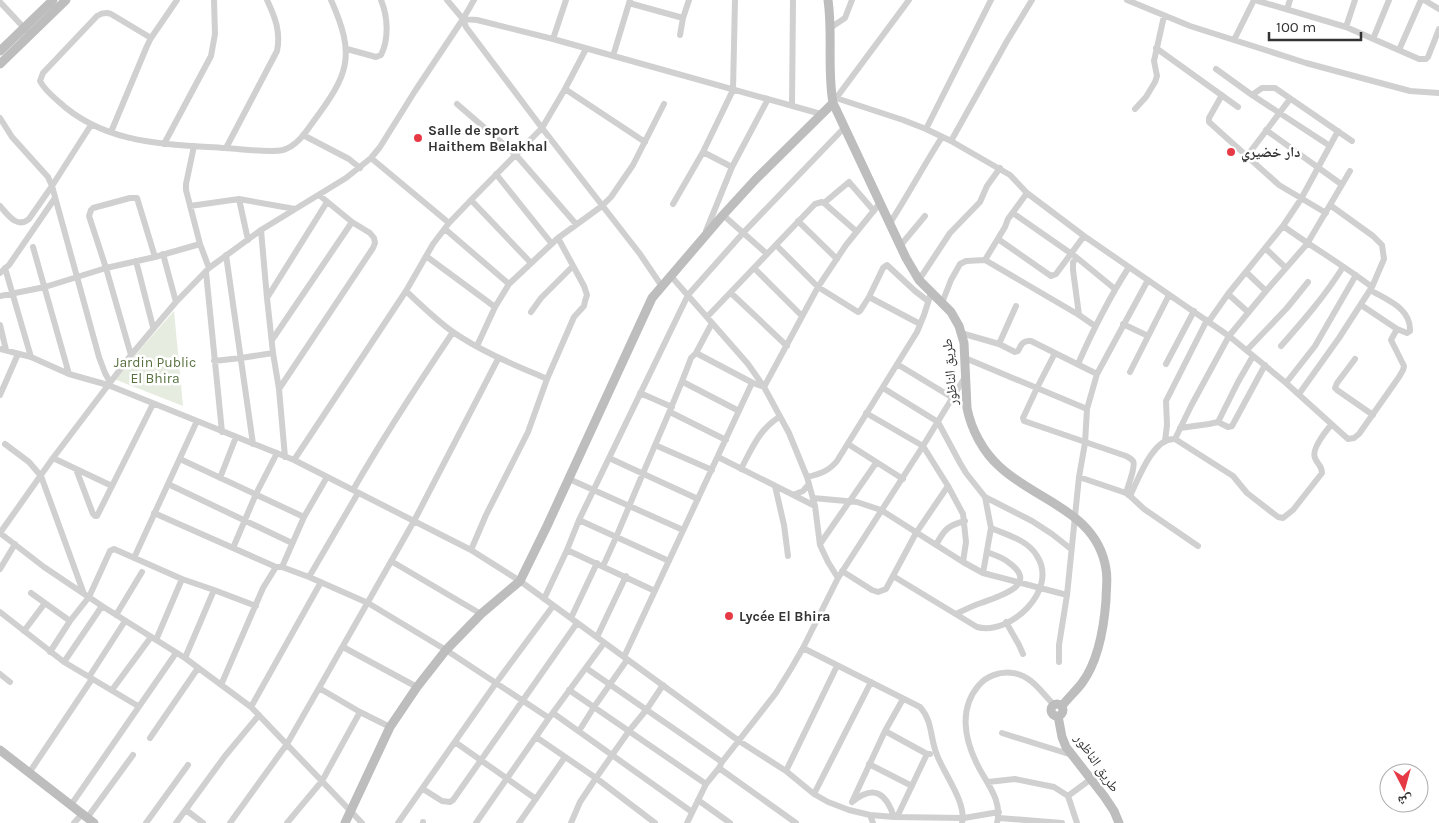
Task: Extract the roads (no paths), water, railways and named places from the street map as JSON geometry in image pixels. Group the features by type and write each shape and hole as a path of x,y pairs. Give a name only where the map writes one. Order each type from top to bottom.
{"street":[{"path":"0,64 53,0"},
{"path":"0,51 66,0"},
{"path":"111,132 128,88 151,38 177,0"},
{"path":"164,144 210,56 215,34 214,0"},
{"path":"226,148 277,51 279,41 278,29 267,0"},
{"path":"151,38 111,14 101,14 43,72 40,81 46,90 70,112 91,125 111,132 164,144 283,150 295,144 303,135 338,85 346,63 346,49 340,22 331,0"},
{"path":"346,49 376,57 381,55 386,28 381,0"},
{"path":"447,0 463,19 466,27 542,128 640,254 661,285"},
{"path":"362,823 251,706 185,658 176,654 44,567 0,533 53,458 131,355 176,302 226,255 360,168 371,158 380,147 414,90 474,0"},
{"path":"553,39 566,0"},
{"path":"680,35 689,0"},
{"path":"673,204 703,152 732,90 735,0"},
{"path":"792,105 793,0"},
{"name":"طريق الناظور","path":"828,0 830,86 844,128 906,258 929,297 942,303 956,320 964,343 969,418 975,432 994,460 1014,478 1074,516 1090,532 1099,546 1106,570 1106,590 1105,612 1094,660 1082,683 1058,706 1051,709 1058,716 1064,742 1114,811 1119,823"},
{"path":"830,28 845,18 852,0"},
{"path":"345,823 390,727 417,687 446,650 481,614 520,581 649,303 661,285 756,179 835,101 909,0"},
{"path":"926,129 991,0"},
{"path":"951,141 1032,0"},
{"path":"1128,0 1190,26 1306,63 1410,91 1439,93"},
{"path":"1234,40 1254,0 1346,28 1415,57 1426,59 1439,29"},
{"path":"1286,9 1290,0"},
{"path":"1346,28 1355,0"},
{"path":"1373,39 1389,0"},
{"path":"1398,50 1422,0 1439,9"},
{"path":"0,2 28,31"},
{"path":"613,56 630,2 683,18"},
{"path":"1135,109 1146,97 1157,76 1154,63 1164,16"},
{"path":"463,19 477,20 553,39 821,114"},
{"path":"1156,48 1238,106"},
{"path":"294,460 447,226 470,200 542,128 586,49"},
{"path":"1216,69 1330,146"},
{"path":"1252,95 1262,88 1275,88 1352,141"},
{"path":"565,89 645,142"},
{"path":"1222,95 1209,121 1279,185 1326,213"},
{"path":"1247,156 1290,98"},
{"path":"704,238 732,167 768,99"},
{"path":"835,101 904,120 951,141 1000,168 1010,175 1027,193 1084,236 1208,320 1247,350 1348,439 1359,434 1403,370 1404,366 1391,340 1397,329"},
{"path":"457,104 516,155 576,224"},
{"path":"477,346 495,307 509,284 558,238 602,206 611,197 645,142 664,104"},
{"path":"0,118 12,137 48,177 52,186 76,276 109,384"},
{"path":"0,206 11,218 19,223 29,219 91,125"},
{"path":"544,599 579,520 688,295 743,233 844,128"},
{"path":"1266,130 1341,184"},
{"path":"1128,494 1150,456 1165,440 1167,425 1166,401 1208,320 1283,226 1301,198 1338,131"},
{"path":"303,135 349,159 360,168"},
{"path":"890,223 942,138"},
{"path":"194,146 186,184 190,206 208,270 214,361 222,432"},
{"path":"703,152 732,167"},
{"path":"371,158 509,284"},
{"path":"920,280 950,233 980,202 987,186 1000,168"},
{"path":"1175,439 1216,357 1229,336 1307,244 1350,171"},
{"path":"496,174 552,244"},
{"path":"423,789 442,801 450,802 454,800 574,620 600,565 617,536 709,320 731,293 815,204 824,203 849,182 874,211"},
{"path":"985,260 1027,193"},
{"path":"279,388 375,243 370,233 352,222 319,195"},
{"path":"131,355 89,216 90,212 93,208 134,197 138,201 155,256"},
{"path":"31,357 12,293 3,270 55,198"},
{"path":"190,206 239,199 295,209"},
{"path":"239,199 248,240"},
{"path":"470,200 531,264"},
{"path":"267,298 327,202"},
{"path":"824,203 856,231"},
{"path":"764,387 818,287 856,231 880,203"},
{"path":"1299,394 1361,305 1371,289 1384,259 1382,245 1373,236 1330,206"},
{"path":"1013,213 1074,256 1115,289"},
{"path":"723,215 767,254"},
{"path":"900,246 925,216"},
{"path":"798,221 837,259"},
{"path":"272,340 352,222"},
{"path":"1283,226 1356,276 1371,289 1394,303 1404,312 1408,319 1410,331 1407,333 1397,329 1361,305"},
{"path":"262,230 267,298 279,388 285,457"},
{"path":"1079,315 1073,262 1084,236"},
{"path":"471,550 486,515 528,432 547,379 574,317 584,306 587,295 558,238"},
{"path":"998,239 1049,276 1056,274 1074,256"},
{"path":"0,296 45,287 76,276 200,244"},
{"path":"776,245 818,287 858,312 860,312 869,297 883,268 887,265 915,291 929,297 920,324 833,466 808,480 803,491 793,494"},
{"path":"33,247 69,374"},
{"path":"1265,248 1286,268"},
{"path":"163,254 176,302"},
{"path":"226,255 253,444"},
{"path":"426,256 495,307"},
{"path":"942,303 960,264 966,261 985,260 1095,326"},
{"path":"136,261 153,327"},
{"path":"530,312 541,298 572,267"},
{"path":"1078,364 1095,326 1129,267"},
{"path":"1281,346 1333,283 1343,267"},
{"path":"754,268 802,316"},
{"path":"1246,272 1266,291"},
{"path":"670,275 748,364 764,387 788,433 808,480 815,506 820,545 838,578"},
{"path":"1286,383 1315,346 1356,276"},
{"path":"1059,662 1074,516 1085,443 1087,409 1097,374 1148,280"},
{"path":"1247,350 1287,308 1308,282"},
{"path":"406,291 453,332 498,359 547,379"},
{"path":"731,293 787,346"},
{"path":"1130,372 1169,294"},
{"path":"1228,294 1248,312"},
{"path":"869,297 920,324"},
{"path":"999,344 1016,306"},
{"path":"1166,364 1194,311"},
{"path":"1123,324 1148,336"},
{"path":"0,325 3,350 31,357 69,374 109,384 153,404 294,460 471,550 520,581 739,741 786,771 814,794 828,802 871,820 896,817 920,820 998,818 1062,823"},
{"path":"309,577 398,415 453,332"},
{"path":"961,333 999,344 1015,352 1018,351 1022,342 1031,341 1097,374"},
{"path":"214,361 273,353"},
{"path":"696,353 764,387"},
{"path":"0,395 18,354"},
{"path":"1056,354 1037,388 1023,418 1024,422 1131,458 1134,465 1128,494"},
{"path":"1218,422 1253,356"},
{"path":"965,358 1087,409"},
{"path":"1355,358 1335,388 1373,415"},
{"path":"230,823 287,744 414,521 498,359"},
{"path":"897,364 953,398"},
{"path":"1180,428 1218,422 1228,427 1232,426 1265,365"},
{"path":"687,823 706,784 776,693 803,648 842,571 903,478 965,377"},
{"path":"683,382 739,411"},
{"path":"579,731 626,659 683,530 753,383"},
{"path":"882,388 938,422 960,463 985,497 991,528 983,573"},
{"path":"640,393 726,440"},
{"path":"76,469 95,516 98,516 153,404"},
{"path":"866,414 923,446 963,514 966,542 963,562"},
{"path":"741,469 759,436 768,425 779,417"},
{"path":"134,558 197,422"},
{"path":"1165,440 1175,439 1223,468 1233,476 1247,493 1278,517 1283,518 1293,510 1322,472 1314,452 1331,424"},
{"path":"220,478 236,437"},
{"path":"5,444 30,462 41,476 86,595"},
{"path":"848,444 903,478"},
{"path":"656,445 712,470"},
{"path":"233,548 276,453"},
{"path":"718,457 815,506"},
{"path":"53,458 112,486"},
{"path":"609,458 698,499"},
{"path":"180,459 304,517"},
{"path":"820,545 876,463"},
{"path":"1079,477 1128,494 1144,509 1198,546"},
{"path":"221,685 263,588 279,567 304,517 327,478"},
{"path":"568,478 593,491 683,530"},
{"path":"168,484 292,544"},
{"path":"775,486 784,525 788,556"},
{"path":"842,571 878,592 886,589 916,533 948,486"},
{"path":"985,497 1032,521 1071,549"},
{"path":"813,498 858,502 881,510 983,573 1067,595"},
{"path":"154,512 233,548 309,577 368,603 446,650 522,700 579,731 692,812"},
{"path":"579,520 669,561"},
{"path":"936,545 945,530 954,524 964,521"},
{"path":"893,576 977,627 984,629 1014,619 1029,608 1040,588 1042,578 1041,567 1037,555 1024,543 991,528"},
{"path":"0,569 15,544"},
{"path":"50,652 86,595 110,551 114,549 182,580 256,606"},
{"path":"567,550 655,591"},
{"path":"956,614 1018,587 1020,575 1016,569 1008,561 987,552"},
{"path":"391,561 481,614"},
{"path":"116,615 142,572"},
{"path":"597,637 626,576"},
{"path":"112,690 153,638 182,580"},
{"path":"251,706 321,582"},
{"path":"185,658 214,590"},
{"path":"31,593 70,621"},
{"path":"24,631 45,603"},
{"path":"64,662 102,606"},
{"path":"398,823 496,683 553,606"},
{"path":"0,612 64,662 138,706"},
{"path":"29,773 91,678 125,621"},
{"path":"1006,622 1022,654"},
{"path":"479,822 506,778 604,643"},
{"path":"343,647 417,687"},
{"path":"803,648 924,710 929,721 936,753 962,805 963,820"},
{"path":"71,805 138,706 176,654"},
{"path":"786,771 837,666"},
{"path":"150,738 198,668"},
{"path":"586,668 647,709 796,823"},
{"path":"998,818 999,807 988,782 977,764 966,731 966,707 974,690 982,681 990,676 1003,672 1012,672 1022,675 1058,706"},
{"path":"0,674 10,682"},
{"path":"814,794 871,682"},
{"path":"571,823 580,802 596,778 663,685"},
{"path":"319,688 390,727"},
{"path":"569,690 706,784"},
{"path":"849,810 885,731 903,699"},
{"path":"287,823 322,782 360,712"},
{"path":"176,823 225,756 259,715"},
{"path":"885,731 927,754 936,753"},
{"path":"1002,733 1072,755"},
{"path":"536,737 596,778 655,823"},
{"path":"455,742 536,799"},
{"path":"0,750 88,818"},
{"path":"896,817 927,754"},
{"path":"74,823 88,818 133,755"},
{"path":"519,823 565,757"},
{"path":"869,764 912,786"},
{"path":"146,823 188,765"},
{"path":"988,782 1015,779 1054,787 1068,796 1077,823"},
{"path":"1068,796 1091,779"},
{"path":"852,802 869,792 877,793 884,796 896,817"},
{"path":"698,800 730,823"},
{"path":"186,810 204,823"}],"place":[{"name":"Salle de sport Haithem Belakhal","path":"418,138"},
{"name":"دار خضيري","path":"1231,152"},
{"name":"Lycée El Bhira","path":"729,616"}],"park label":[{"name":"Jardin Public El Bhira","path":"155,370"}]}
